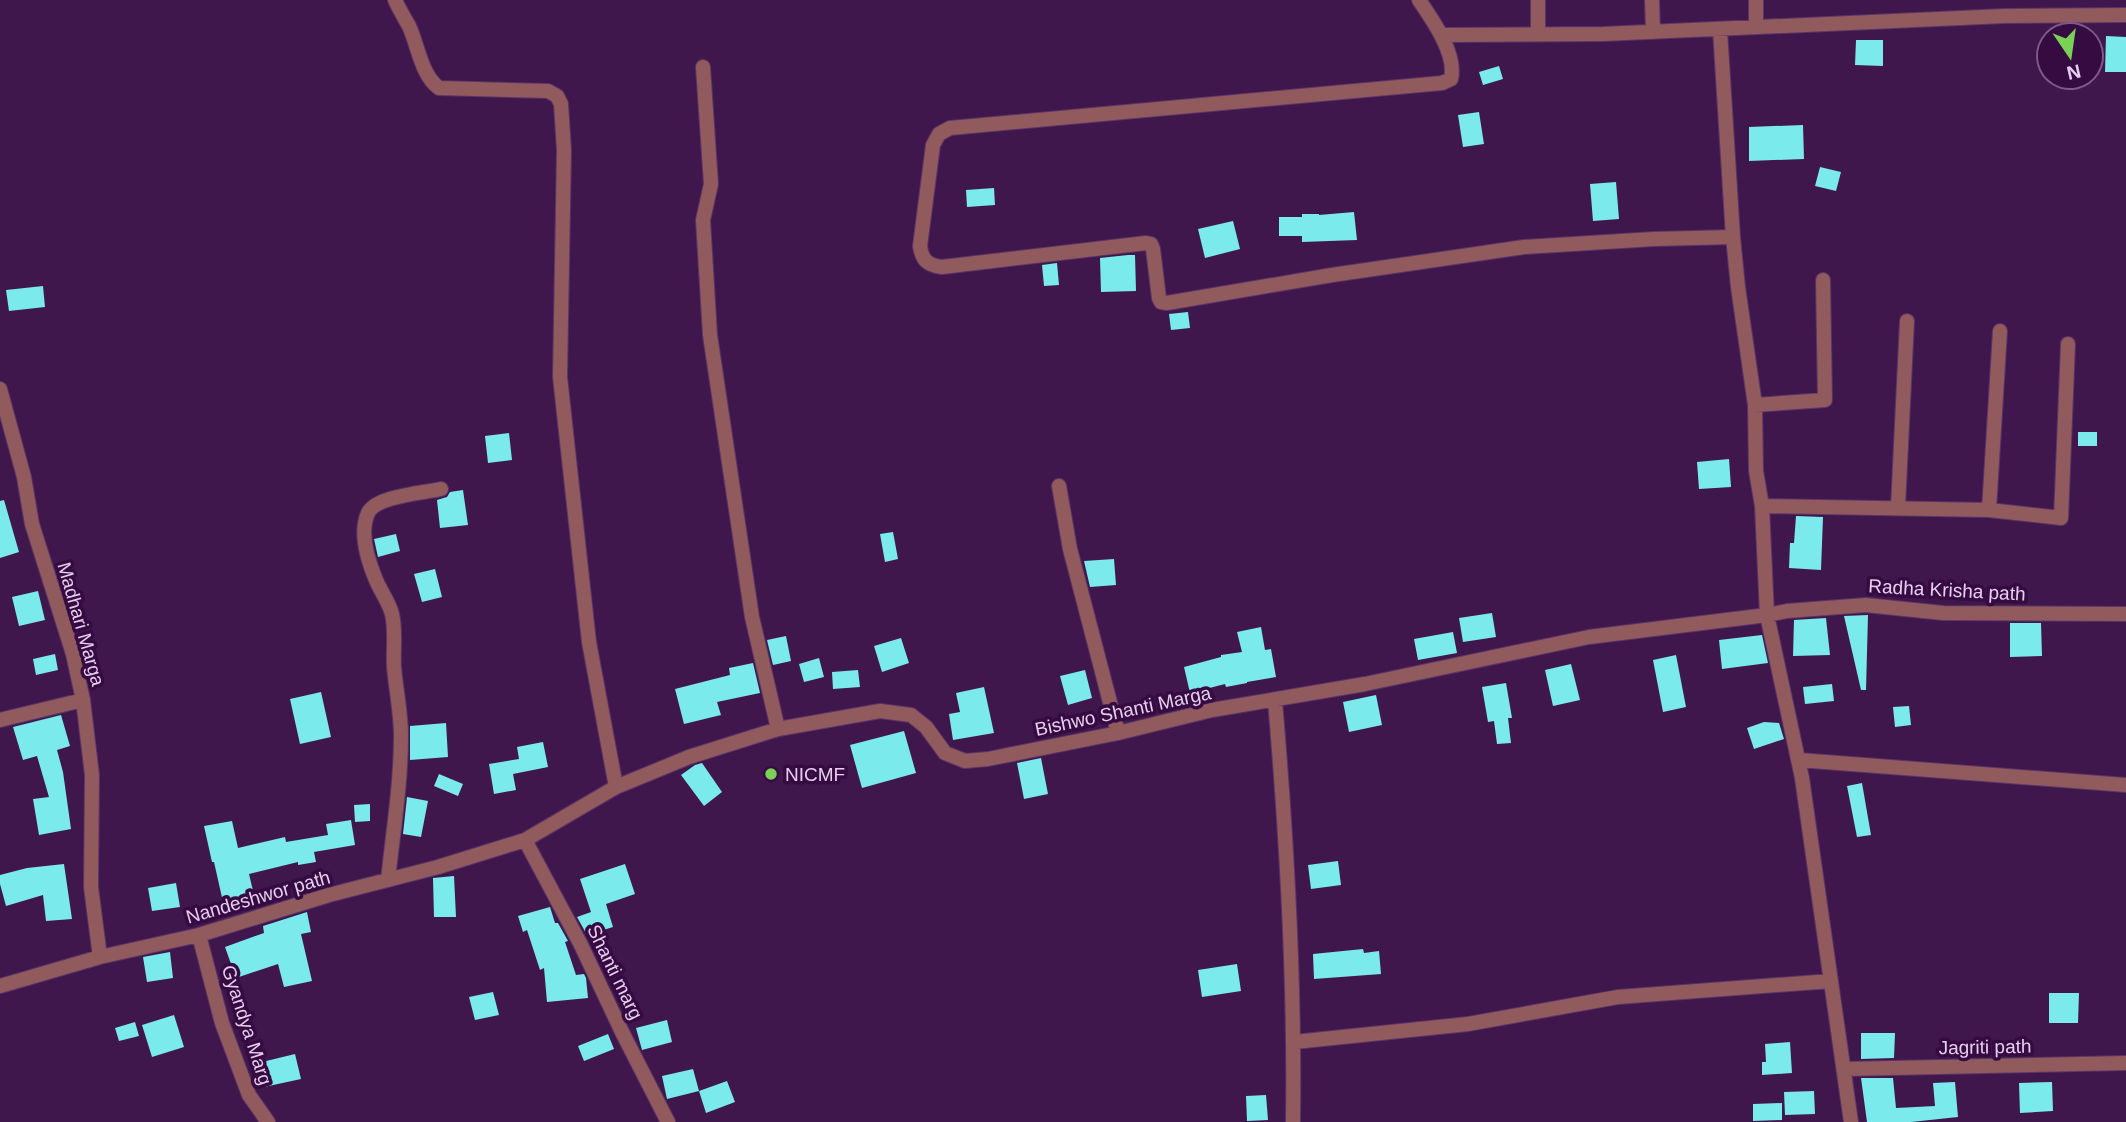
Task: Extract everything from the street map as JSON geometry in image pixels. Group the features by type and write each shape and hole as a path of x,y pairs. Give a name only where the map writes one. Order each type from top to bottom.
{"street":[{"path":"395,0 409,26 428,76 439,88 548,91 557,96 561,104 564,150 560,377 589,642 616,787"},
{"path":"1419,0 1442,35 1453,72 1451,79 1442,83 950,128 939,134 933,145 920,246 922,257 930,265 942,267 1146,243 1153,248 1159,298 1161,302 1167,303 1524,247 1733,237"},
{"path":"1538,0 1538,34"},
{"path":"1652,0 1653,32"},
{"path":"1756,0 1756,27"},
{"path":"1442,35 1653,32 2004,16 2126,15"},
{"path":"1720,30 1733,237 1755,405 1756,471 1762,506 1767,615 1798,760 1832,981 1850,1122"},
{"path":"704,66 711,184 703,220 710,335 752,617 778,729"},
{"path":"1755,405 1825,400 1823,280"},
{"path":"1898,507 1907,321"},
{"path":"1989,510 2000,331"},
{"path":"1762,506 1989,510 2061,518 2068,344"},
{"name":"Madhari Marga","path":"0,389 24,477 32,524 73,654 83,700 93,799 91,887 100,957"},
{"path":"1059,486 1070,549 1118,733"},
{"path":"388,880 400,763 400,717 394,668 393,615 369,561 364,533 366,516 374,505 386,500 441,489"},
{"name":"Radha Krisha path","path":"1767,615 1866,605 1943,613 2126,614"},
{"name":"Bishwo Shanti Marga","path":"525,841 616,787 689,757 778,729 880,711 911,715 926,727 945,754 965,761 988,759 1118,733 1212,710 1275,701 1589,637 1767,615"},
{"path":"0,720 83,700"},
{"path":"1275,701 1284,811 1294,1042 1293,1122"},
{"path":"1798,760 2126,785"},
{"name":"Nandeshwor path","path":"0,986 100,957 199,935 329,895 525,841"},
{"name":"Shanti marg","path":"525,841 581,945 668,1122"},
{"name":"Gyandya Marg","path":"199,935 222,1023 248,1095 268,1122"},
{"path":"1294,1042 1468,1024 1618,997 1832,981"},
{"name":"Jagriti path","path":"1844,1069 2126,1063"}],"building":[{"path":"2106,36 2126,37 2126,72 2105,72"},
{"path":"1856,40 1883,40 1883,66 1855,65"},
{"path":"1499,66 1503,79 1483,85 1479,72"},
{"path":"1479,112 1484,144 1463,147 1458,115"},
{"path":"1803,125 1804,159 1749,161 1749,127"},
{"path":"1820,167 1841,172 1836,191 1815,186"},
{"path":"1616,182 1619,219 1593,221 1590,184"},
{"path":"994,188 995,205 967,207 966,190"},
{"path":"1354,212 1357,240 1302,242 1302,236 1279,236 1279,217"},
{"path":"1233,221 1240,249 1205,258 1198,229"},
{"path":"1135,255 1136,291 1101,292 1100,258"},
{"path":"1057,263 1059,285 1044,286 1042,265"},
{"path":"43,286 45,307 9,311 6,290"},
{"path":"1188,312 1190,328 1171,330 1169,314"},
{"path":"2078,432 2097,432 2097,446 2078,446"},
{"path":"509,433 512,460 488,463 485,436"},
{"path":"1729,459 1731,487 1699,489 1697,462"},
{"path":"463,490 468,525 440,528 437,500 447,497 450,492"},
{"path":"4,500 19,552 0,558 0,501"},
{"path":"1796,516 1823,517 1821,570 1789,568 1790,543 1794,543"},
{"path":"893,532 898,559 885,562 880,534"},
{"path":"396,534 400,551 378,557 374,539"},
{"path":"1114,559 1116,585 1090,587 1084,561"},
{"path":"435,569 442,597 422,602 414,574"},
{"path":"38,591 45,620 19,626 12,597"},
{"path":"1492,613 1496,637 1463,642 1459,618"},
{"path":"1868,615 1866,690 1861,690 1844,616"},
{"path":"1826,618 1830,655 1793,656 1794,620"},
{"path":"2010,623 2041,623 2042,656 2010,657"},
{"path":"1261,627 1265,650 1271,649 1276,677 1226,687 1225,684 1190,693 1184,667 1221,655 1242,652 1237,632"},
{"path":"1453,632 1457,653 1418,660 1414,639"},
{"path":"1762,635 1768,663 1722,669 1719,640"},
{"path":"786,636 791,661 773,665 767,640"},
{"path":"901,638 909,663 882,672 874,646"},
{"path":"55,654 58,670 36,675 33,659"},
{"path":"1676,655 1686,707 1663,712 1653,660"},
{"path":"819,658 824,677 804,682 799,664"},
{"path":"753,663 760,693 717,702 721,715 684,724 675,689 730,675 729,668"},
{"path":"1571,664 1580,700 1553,706 1545,670"},
{"path":"858,670 860,687 833,689 832,672"},
{"path":"1085,670 1092,698 1068,705 1060,676"},
{"path":"1506,683 1512,718 1508,718 1511,743 1497,744 1494,721 1488,722 1482,687"},
{"path":"1832,684 1834,701 1805,704 1803,687"},
{"path":"984,687 994,733 953,740 949,714 960,712 956,693"},
{"path":"321,692 331,737 300,744 290,699"},
{"path":"1376,695 1382,725 1349,732 1343,702"},
{"path":"1909,706 1911,725 1895,727 1893,707"},
{"path":"61,715 70,746 57,750 71,829 39,835 33,799 49,797 37,756 23,760 13,727"},
{"path":"1764,722 1779,723 1784,739 1754,749 1747,728"},
{"path":"446,723 448,757 410,760 410,726"},
{"path":"904,731 916,773 862,788 850,745"},
{"path":"543,742 548,767 513,774 516,790 494,794 489,764 519,759 517,747"},
{"path":"1041,758 1048,794 1024,799 1017,763"},
{"path":"702,763 722,792 704,806 681,775"},
{"path":"439,774 463,784 458,796 434,786"},
{"path":"1862,783 1871,835 1857,837 1847,786"},
{"path":"407,797 428,801 421,837 403,834"},
{"path":"370,804 370,821 355,822 354,805"},
{"path":"351,820 355,845 314,852 316,862 298,865 298,862 249,874 254,895 223,902 204,826 232,821 238,848 285,837 286,842 328,835 326,824"},
{"path":"1338,861 1341,885 1311,889 1308,865"},
{"path":"64,864 72,919 46,921 43,895 6,906 0,875 27,868"},
{"path":"625,864 635,894 606,904 613,927 587,935 577,917 591,912 580,879"},
{"path":"454,876 456,917 434,917 433,878"},
{"path":"176,883 180,907 152,911 148,888"},
{"path":"550,907 555,923 558,923 568,941 565,942 576,975 584,974 586,978 588,998 547,1002 544,968 540,970 527,930 523,932 518,916"},
{"path":"307,912 311,932 301,934 312,981 284,987 278,964 236,978 225,947 264,933 263,926"},
{"path":"1363,949 1364,953 1379,951 1381,974 1314,979 1313,954"},
{"path":"170,952 173,978 147,982 143,957"},
{"path":"1237,964 1241,991 1202,997 1198,970"},
{"path":"493,992 499,1015 475,1020 469,997"},
{"path":"2049,993 2079,993 2078,1023 2049,1023"},
{"path":"174,1015 184,1047 152,1057 142,1025"},
{"path":"667,1020 672,1042 642,1050 636,1028"},
{"path":"135,1022 139,1036 119,1041 115,1028"},
{"path":"1861,1033 1895,1033 1894,1058 1861,1059"},
{"path":"608,1034 614,1049 584,1061 578,1046"},
{"path":"1790,1042 1792,1073 1762,1075 1762,1062 1766,1062 1765,1044"},
{"path":"295,1054 301,1079 264,1087 258,1063"},
{"path":"693,1069 699,1091 667,1099 662,1076"},
{"path":"1861,1078 1893,1078 1896,1108 1935,1106 1933,1083 1955,1082 1958,1117 1911,1122 1867,1122"},
{"path":"727,1081 735,1102 706,1113 699,1091"},
{"path":"2052,1082 2053,1111 2020,1113 2019,1083"},
{"path":"1814,1091 1815,1114 1785,1115 1784,1092"},
{"path":"1266,1095 1268,1120 1247,1121 1246,1096"},
{"path":"1782,1103 1782,1120 1753,1121 1753,1104"}],"place":[{"name":"NICMF","path":"771,774"}]}
